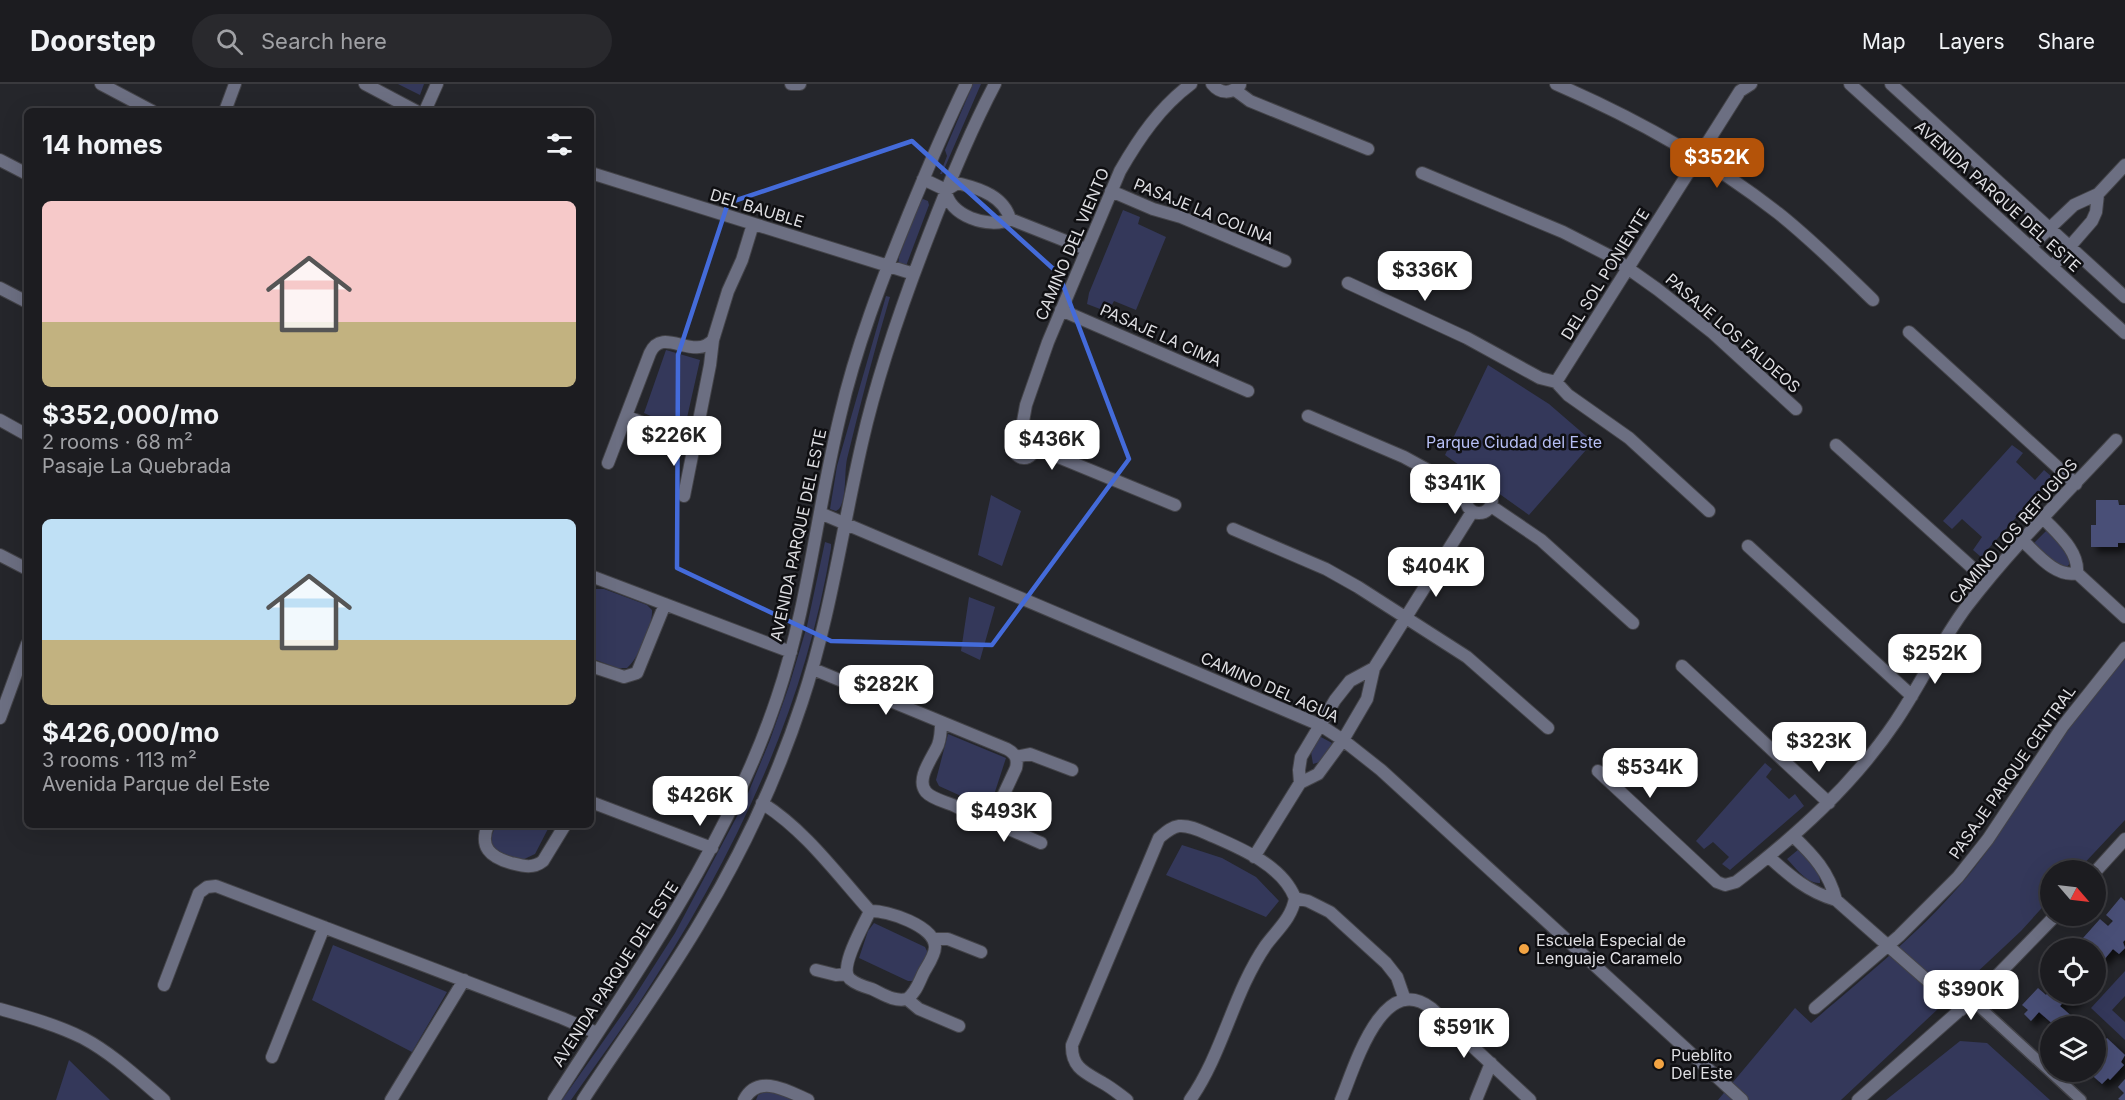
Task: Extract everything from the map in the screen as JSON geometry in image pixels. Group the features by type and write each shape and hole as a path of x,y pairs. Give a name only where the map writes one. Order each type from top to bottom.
{"street":[{"path":"101,84 146,108"},
{"path":"226,108 235,84"},
{"path":"365,84 410,108"},
{"path":"426,108 437,84"},
{"path":"791,84 800,84"},
{"name":"AVENIDA PARQUE DEL ESTE","path":"554,1100 667,926 712,848 761,742 791,652 803,606 847,385 871,308 923,179 966,84"},
{"path":"583,1100 701,921 762,803 792,731 813,669 833,590 853,483 872,400 914,274 946,190 995,84"},
{"name":"CAMINO DEL VIENTO","path":"1020,438 1026,405 1061,310 1111,191 1144,133 1172,99 1191,84"},
{"path":"1212,84 1220,91 1230,92 1238,87 1250,101 1368,149"},
{"path":"1556,84 1631,118 1698,158 1777,213 1873,300"},
{"name":"DEL SOL PONIENTE","path":"1556,382 1740,88 1751,84"},
{"name":"AVENIDA PARQUE DEL ESTE","path":"1850,84 2125,333"},
{"name":"AVENIDA PARQUE DEL ESTE","path":"1891,84 2125,297"},
{"path":"0,160 24,172"},
{"path":"2030,247 2074,205 2098,194 2125,165"},
{"name":"PASAJE LOS FALDEOS","path":"1422,173 1563,231 1628,268 1713,333 1796,409"},
{"name":"DEL BAUBLE","path":"594,174 914,274"},
{"path":"923,179 946,190"},
{"path":"946,190 956,184 961,184 994,196 1004,205 1010,219"},
{"path":"946,190 949,203 958,211 991,224 1010,219 1086,249"},
{"name":"PASAJE LA COLINA","path":"1111,191 1153,209 1191,221 1285,261"},
{"path":"2052,267 2092,221 2096,212 2098,194"},
{"path":"684,496 713,340 753,224"},
{"path":"1348,283 1467,338 1540,378 1556,382 1568,395 1629,438 1709,511"},
{"path":"0,288 24,300"},
{"name":"PASAJE LA CIMA","path":"1061,310 1248,391"},
{"path":"1909,332 2076,484"},
{"path":"608,463 654,346 664,342 696,349 704,348 713,340"},
{"path":"626,416 693,444"},
{"path":"1308,416 1404,457 1468,492"},
{"path":"0,420 24,433"},
{"path":"1034,447 1033,452 1027,458 1015,453 1014,444 1020,438 1030,439 1034,447 1175,505"},
{"name":"CAMINO LOS REFUGIOS","path":"1598,771 1713,879 1725,885 1737,882 1769,857 1829,803 1878,746 1912,696 1958,620 1987,581 2116,440"},
{"path":"1836,445 1987,581"},
{"path":"1475,487 1487,490 1492,497 1489,509 1481,513 1472,512 1466,501 1468,492 1475,487"},
{"path":"1491,506 1540,540 1633,623"},
{"path":"1254,857 1300,783 1318,774 1343,740 1367,699 1374,668 1472,512"},
{"name":"CAMINO DEL AGUA","path":"820,513 1320,725 1343,740 1381,771 1742,1100"},
{"path":"2044,519 2073,552 2078,564 2077,573"},
{"path":"1233,529 1344,578 1406,617 1484,669 1548,728"},
{"path":"2023,541 2062,573 2070,575 2077,573"},
{"path":"1748,546 1912,696"},
{"path":"0,555 24,567"},
{"path":"2077,573 2125,617"},
{"path":"594,577 791,652"},
{"path":"594,667 624,678 637,673 665,604"},
{"name":"PASAJE PARQUE CENTRAL","path":"1815,1008 1888,947 1941,896 1975,856 2063,726 2098,679 2125,648"},
{"path":"0,718 24,652"},
{"path":"1682,666 1829,803"},
{"path":"1300,783 1301,757 1335,700 1350,681 1374,668"},
{"path":"813,669 1007,749 1016,757 1016,768 996,811 990,816"},
{"path":"941,722 942,733 939,744 923,777 924,790 932,796 977,815 990,816 1000,825 1041,843"},
{"path":"1016,757 1030,754 1072,770"},
{"path":"594,803 712,848"},
{"path":"762,803 784,818 804,837 870,911 895,916 927,931 933,939 933,954 916,990 907,999 896,1000 856,983 847,974 848,960 870,911"},
{"path":"1127,1100 1083,1072 1072,1053 1075,1038 1151,856 1160,838 1179,826 1195,829 1254,857 1286,882 1295,898 1320,907 1338,919 1392,970 1402,988 1405,1000"},
{"path":"487,828 484,840 488,850 504,861 527,867 543,861 563,828"},
{"path":"1793,836 1822,867 1833,887 1836,900"},
{"path":"2106,861 2125,839"},
{"path":"1769,857 1801,885 1822,896 1836,900 1961,1010"},
{"path":"164,985 196,898 207,887 220,887 562,1017 597,1033"},
{"path":"1190,1100 1206,1074 1251,968 1292,911 1295,898"},
{"path":"1858,1100 1972,1000 2014,961 2046,926"},
{"path":"272,1057 324,927"},
{"path":"933,939 948,939 981,952"},
{"path":"816,970 836,975 847,974"},
{"path":"391,1100 464,980"},
{"path":"907,999 919,1009 959,1026"},
{"path":"1341,1100 1359,1055 1382,1015 1391,1005 1405,1000 1425,1004 1530,1100"},
{"path":"0,1009 52,1025 84,1039 107,1053 164,1100"},
{"path":"1476,1100 1491,1063"},
{"path":"744,1100 746,1095 757,1087 771,1085 808,1100"}],"lane":[{"path":"1972,1000 2081,1100"}],"highlighted area":[{"path":"912,141 1059,274 1129,459 992,645 831,641 677,568 678,355 728,203"}],"green space":[{"path":"398,84 424,84 420,95"},
{"path":"973,84 981,84 942,174 940,174 947,156 945,150"},
{"path":"923,199 928,201 929,205 906,266 898,265 920,201"},
{"path":"1123,210 1140,217 1138,224 1166,237 1136,310 1114,301 1108,312 1087,304 1089,293"},
{"path":"886,296 890,297 847,459 842,505 836,511 830,509 837,466"},
{"path":"666,350 700,360 684,431 644,413"},
{"name":"Parque Ciudad del Este","path":"1488,365 1549,404 1593,442 1529,515 1445,455"},
{"path":"2012,445 2023,453 2016,462 2035,480 2044,470 2052,477 1981,557 1973,550 1982,537 1962,519 1952,529 1943,521"},
{"path":"991,495 1021,511 1002,566 978,555"},
{"path":"2047,530 2068,554 2070,563 2067,567 2060,566 2032,545"},
{"path":"825,542 831,544 831,548 819,609 803,669 783,728 733,841 673,950 639,1003 571,1100 562,1100 633,999 675,933 744,803 789,686 807,626"},
{"path":"604,589 647,605 652,610 644,642 627,668 617,668 594,659 594,590"},
{"path":"969,597 995,607 980,660 961,651"},
{"path":"2125,659 2125,820 2087,860 2040,860 2040,910 2021,931 1841,1100 1718,1100 1795,1008 1811,1023 1902,944 1945,902 1988,849 2067,729"},
{"path":"948,734 1006,758 992,801 988,805 983,806 939,786 936,780"},
{"path":"1319,736 1332,743 1323,761 1313,764 1311,752"},
{"path":"1765,763 1772,769 1766,777 1789,799 1795,794 1804,806 1730,870 1722,864 1729,857 1713,842 1704,849 1696,841"},
{"path":"495,828 548,828 535,854 520,861 497,851 489,842"},
{"path":"1182,845 1222,858 1256,877 1279,901 1266,917 1166,875"},
{"path":"1799,849 1816,869 1820,883 1806,878 1787,859"},
{"path":"874,923 925,947 928,953 913,981 908,981 859,958 868,931"},
{"path":"333,945 447,992 412,1052 312,1000"},
{"path":"2125,971 2125,996 2112,1010 2125,1022 2125,1040 2106,1022 2106,1016 2100,1016 2091,1008 2095,1004 2106,1004 2106,992"},
{"path":"1960,1041 1987,1043 2050,1100 1886,1100"},
{"path":"69,1060 110,1100 56,1100"},
{"path":"771,1089 792,1100 756,1100 758,1095"}],"building":[{"path":"2096,500 2118,500 2119,505 2125,505 2125,543 2118,543 2118,547 2091,547 2091,525 2096,525"},
{"path":"2121,897 2125,901 2125,940 2123,942 2125,948 2119,954 2113,949 2106,957 2106,938 2083,938 2094,926 2108,926 2113,921 2106,915"},
{"path":"2038,988 2040,1004 2062,1004 2060,1006 2072,1016 2044,1016 2039,1012 2031,1021 2024,1014 2028,1010 2022,1005"},
{"path":"2107,1038 2125,1055 2121,1062 2124,1065 2110,1080 2108,1078 2106,1080"},
{"path":"2125,1079 2125,1100 2120,1100 2118,1099 2124,1093 2118,1087"}],"place":[{"name":"Escuela Especial de Lenguaje Caramelo","path":"1524,949"},
{"name":"Pueblito Del Este","path":"1659,1064"}]}
